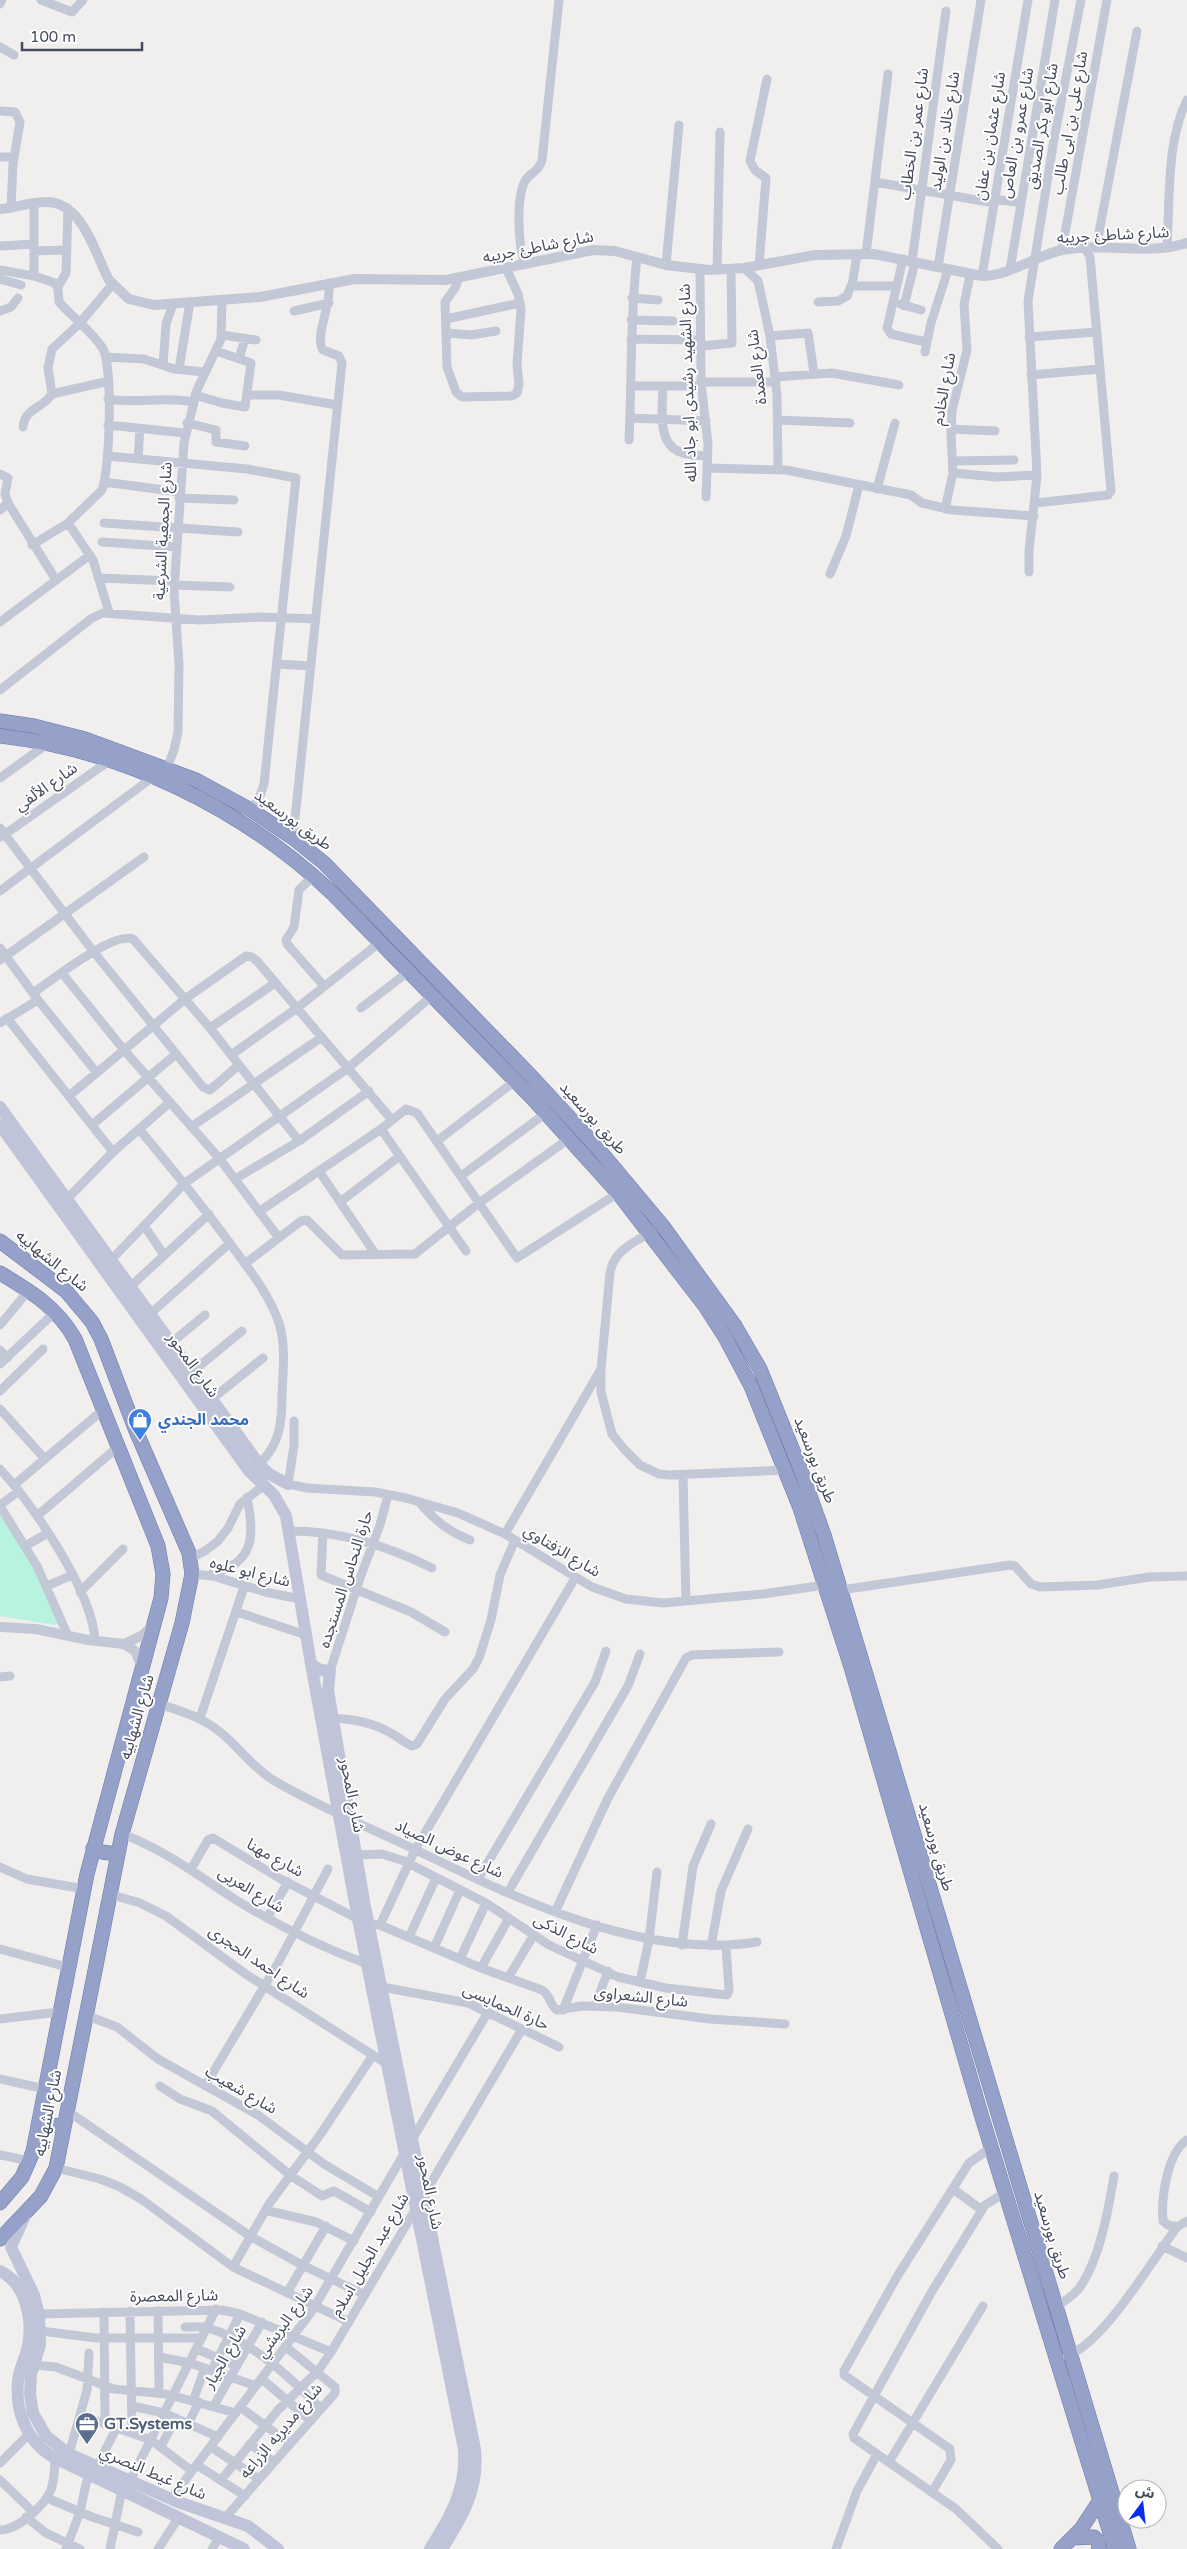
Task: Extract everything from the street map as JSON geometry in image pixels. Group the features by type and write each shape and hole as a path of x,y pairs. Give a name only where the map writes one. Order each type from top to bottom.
{"highway":[{"name":"طريق بورسعيد","path":"0,721 76,736 167,768 210,787 251,810 296,840 318,858 577,1126 662,1224 721,1305 752,1354 773,1400 813,1501 879,1712 995,2110 1056,2307 1064,2358 1100,2500 1115,2549"},
{"name":"طريق بورسعيد","path":"0,736 47,744 109,761 153,777 222,810 289,855 310,873 570,1138 651,1232 705,1306 735,1353 759,1404 786,1470 826,1586 869,1724 981,2114 1129,2549"},
{"path":"289,855 296,840"},
{"path":"310,873 318,858"},
{"name":"شارع الشهابيه","path":"0,1241 66,1291 92,1322 101,1339 136,1431 190,1558 192,1574 179,1636 122,1834 56,2168 46,2188 0,2239"},
{"name":"شارع الشهابيه","path":"0,1273 29,1290 56,1311 75,1339 160,1550 163,1574 162,1590 154,1624 87,1874 59,2012 38,2132 30,2162 17,2184 0,2202"},
{"path":"150,1524 172,1514"},
{"path":"93,1848 102,1852 118,1854"},
{"path":"87,1874 100,1874 112,1879"},
{"path":"981,2114 995,2110"},
{"path":"38,2132 51,2125 63,2126"},
{"path":"1061,2549 1088,2520 1100,2500"},
{"path":"1073,2538 1094,2537 1098,2541 1099,2549"}],"main road":[{"name":"شارع المحور","path":"0,1107 67,1199 87,1236 111,1260 192,1372 249,1471 274,1495 283,1508 290,1531 311,1664 382,1987 389,2058 413,2138 476,2460 475,2482 469,2504 442,2549"},
{"name":"شارع المحور","path":"0,1126 87,1236 209,1402 259,1464 269,1474 288,1484"},
{"path":"311,1664 320,1670 330,1671"},
{"name":"شارع المحور","path":"330,1671 327,1686 344,1816 356,1854 366,1917 368,1964 389,2058 465,2460 463,2480 458,2499 430,2549"},
{"name":"شارع غيط النصري","path":"28,2210 11,2247 34,2295 39,2314 41,2331 30,2394 33,2413 46,2436 93,2470 126,2486 179,2517 242,2548"},
{"path":"3,2272 8,2265 18,2264"},
{"name":"شارع غيط النصري","path":"3,2272 21,2293 28,2316 29,2340 20,2375 18,2393 20,2410 29,2434 40,2448 55,2458 93,2470"},
{"name":"شارع غيط النصري","path":"126,2486 171,2499 248,2526 278,2549"},
{"path":"242,2548 252,2544 262,2535"}],"street":[{"path":"0,4 2,0"},
{"path":"41,0 72,12 83,0"},
{"path":"525,264 518,234 523,187 526,180 539,169 542,160 559,0"},
{"name":"شارع خالد بن الوليد","path":"892,302 886,324 888,332 926,347 943,268 950,195 981,0"},
{"name":"شارع عثمان بن عفان","path":"982,276 1028,0"},
{"name":"شارع عمرو بن العاص","path":"1010,270 1055,0"},
{"name":"شارع ابو بكر الصديق","path":"1029,572 1029,551 1038,475 1028,301 1059,111 1081,0"},
{"name":"شارع على بن ابى طالب","path":"1062,250 1107,0"},
{"name":"شارع عمر بن الخطاب","path":"910,260 946,11"},
{"path":"1036,503 1110,493 1090,257 1137,31"},
{"path":"0,47 14,55"},
{"path":"818,302 838,302 847,296 862,254 875,182 888,74"},
{"path":"759,265 766,178 755,170 750,161 767,79"},
{"path":"1168,248 1174,142 1180,116 1187,100"},
{"path":"1037,108 1059,111"},
{"path":"0,111 13,112 19,119 11,208"},
{"path":"666,265 679,125"},
{"path":"718,270 720,132"},
{"path":"0,157 14,158"},
{"path":"875,182 950,195 1021,203"},
{"path":"0,209 52,202 68,208 66,275 58,287 58,300 97,342 106,357 108,425 104,482 100,494 68,523 32,545"},
{"path":"34,203 34,276"},
{"name":"شارع شاطئ جريبه","path":"68,208 80,221 112,285 124,296 138,303 173,304 273,295 329,282 364,278 426,281 459,278 593,250 615,252 666,265 718,270 744,268 808,256 862,254 910,260 970,275 982,276 1010,270 1036,258 1062,250 1091,248 1140,250 1168,248 1187,243"},
{"path":"0,246 67,250"},
{"path":"629,440 632,386 631,320 637,257"},
{"path":"910,260 896,286 892,302 921,310"},
{"path":"904,306 910,260"},
{"path":"459,278 456,288 445,300 447,367 456,394 462,397 514,395 519,386 517,365 520,303 506,268"},
{"name":"شارع العمدة","path":"744,268 758,281 770,336 776,379 778,469"},
{"name":"شارع الشهيد رشيدى ابو جاد الله","path":"700,269 701,384 708,456 706,497"},
{"path":"631,339 732,343 731,269"},
{"path":"0,270 34,276 54,282 58,287"},
{"name":"شارع الخادم","path":"946,509 953,473 951,429 954,402 967,350 964,306 970,275"},
{"path":"0,279 22,285"},
{"path":"296,840 311,666 342,359 325,352 319,342 329,303 329,282"},
{"path":"52,394 48,368 52,350 79,324 112,285"},
{"path":"852,286 896,286"},
{"path":"0,311 11,306 18,298"},
{"path":"632,298 658,300"},
{"name":"شارع الجمعية الشرعية","path":"167,768 178,732 179,664 174,583 181,463 187,423 194,399 204,372 216,351 222,335 222,300"},
{"path":"179,370 190,302"},
{"path":"294,311 329,303"},
{"path":"446,319 520,303"},
{"path":"163,365 166,324 173,304"},
{"path":"631,320 673,322"},
{"path":"447,333 472,334 496,331"},
{"path":"1029,337 1097,332"},
{"path":"770,336 808,333 814,373"},
{"path":"222,335 256,340"},
{"path":"239,358 245,339"},
{"path":"108,399 132,402 194,399 245,407 252,365 239,358 216,351"},
{"path":"106,357 141,358 179,370 204,372"},
{"path":"1031,375 1100,369"},
{"path":"632,386 663,386 776,379 814,373 841,374 899,385"},
{"path":"23,427 24,419 30,410 43,404 52,394 108,381"},
{"path":"663,386 663,420 666,437 677,451 686,454 708,456"},
{"path":"247,395 279,395 338,405"},
{"path":"630,418 706,421"},
{"path":"778,420 850,423"},
{"path":"187,423 216,430 216,442 245,446"},
{"path":"877,489 895,423"},
{"path":"108,425 185,433"},
{"path":"138,459 140,428"},
{"path":"951,429 995,431"},
{"path":"106,456 247,469 296,478 264,784 260,796 251,810"},
{"path":"953,461 1014,460"},
{"path":"707,468 778,469 911,495 922,503 946,509 1034,516"},
{"path":"953,473 996,477 1038,475"},
{"path":"0,474 8,478 5,494 8,503 32,545 56,580"},
{"path":"104,482 179,495 234,500"},
{"path":"830,574 848,529 859,485"},
{"path":"0,510 8,503"},
{"path":"68,523 90,555 109,612"},
{"path":"104,523 238,532"},
{"path":"102,542 176,547"},
{"path":"0,622 90,555"},
{"path":"98,578 230,587"},
{"path":"0,690 94,616 109,612 208,620 282,617 316,619"},
{"path":"277,664 311,666"},
{"path":"0,778 47,744"},
{"name":"شارع الألفي","path":"2,833 109,761"},
{"path":"0,891 153,777"},
{"path":"2,833 66,913 93,951 203,1087 208,1090 239,1065"},
{"path":"97,1073 2,955 66,913 144,857"},
{"path":"310,873 299,890 294,930 286,940 287,944 324,986"},
{"path":"113,1152 69,1096 4,1020 62,973 93,951 125,937 134,939 210,1028 299,1141"},
{"path":"231,1055 297,1008 379,943"},
{"path":"69,1096 185,999 246,956 252,957 276,983 392,1120"},
{"path":"361,1008 408,972"},
{"path":"62,973 124,1050 219,1158 279,1238"},
{"path":"210,1028 276,983"},
{"path":"111,1260 145,1227 185,1183 348,1068 432,996"},
{"path":"191,1127 322,1037"},
{"path":"92,1125 176,1054"},
{"path":"437,1141 515,1081"},
{"path":"236,1180 299,1141 369,1091"},
{"path":"67,1199 113,1152 169,1103"},
{"path":"260,1211 381,1130 406,1109 414,1110 437,1141 516,1258 618,1193"},
{"path":"461,1176 546,1113"},
{"path":"139,1129 185,1183 246,1262 273,1309 279,1324 283,1349 280,1431 273,1449 259,1464"},
{"path":"381,1130 466,1251"},
{"path":"246,1262 301,1221 307,1220 342,1255 416,1254 479,1203 570,1138"},
{"path":"340,1202 400,1156"},
{"path":"319,1171 376,1255"},
{"path":"131,1286 208,1214"},
{"path":"145,1227 164,1254"},
{"path":"651,1232 612,1259 601,1369 601,1392 612,1434 640,1465 659,1474 683,1476 786,1470"},
{"path":"150,1314 230,1243"},
{"path":"0,1324 29,1290"},
{"path":"0,1364 56,1311"},
{"path":"171,1343 205,1315"},
{"path":"192,1372 242,1331"},
{"path":"0,1391 43,1349"},
{"path":"0,1350 7,1358"},
{"path":"209,1402 263,1358"},
{"path":"505,1534 601,1369"},
{"path":"0,1408 45,1459"},
{"path":"68,1636 47,1586 0,1505 45,1459 104,1409"},
{"path":"288,1484 294,1446 294,1421"},
{"path":"37,1516 119,1446"},
{"path":"0,1469 37,1516 72,1575 92,1620 95,1641"},
{"path":"683,1476 686,1601"},
{"name":"شارع الزفتاوي","path":"288,1484 307,1488 348,1489 388,1495 419,1501 458,1513 505,1534 592,1587 626,1600 663,1603 763,1594 799,1587 826,1586"},
{"path":"190,1558 205,1551 222,1537 240,1504 263,1486"},
{"name":"حارة النحاس المستجده","path":"330,1671 388,1495"},
{"path":"208,1575 233,1565 249,1547 252,1525 247,1497"},
{"path":"419,1501 442,1526 456,1535 470,1540"},
{"path":"290,1531 323,1533 373,1545 432,1568"},
{"path":"25,1546 48,1533"},
{"path":"323,1533 320,1574 418,1615 446,1632"},
{"path":"332,1718 350,1719 372,1725 412,1746 418,1744 445,1699 473,1669 479,1658 487,1636 500,1575 515,1540"},
{"path":"80,1592 123,1549"},
{"path":"841,1590 975,1572 1010,1565 1015,1566 1031,1584 1040,1587 1098,1585 1149,1577 1187,1576"},
{"name":"شارع ابو علوه","path":"192,1574 208,1575 244,1586 300,1599"},
{"path":"47,1586 72,1575"},
{"path":"576,1578 415,1850 409,1864 366,1917 481,1968 544,1991 552,2007 557,2010 563,2010 597,1925"},
{"path":"200,1718 237,1612 244,1586"},
{"path":"237,1612 306,1635"},
{"path":"124,1644 143,1635 154,1624"},
{"path":"0,1627 36,1629 95,1641 124,1644 135,1651 142,1667"},
{"path":"478,1879 595,1682 606,1651"},
{"path":"556,1910 608,1798 686,1658 692,1655 779,1652"},
{"path":"508,1892 628,1686 640,1654"},
{"path":"0,1677 10,1676"},
{"name":"شارع عوض الصياد","path":"159,1704 200,1718 222,1733 248,1760 267,1776 344,1816 508,1892 597,1925 649,1940 682,1945 712,1946 757,1942"},
{"path":"682,1945 693,1866 711,1824"},
{"path":"712,1946 721,1891 748,1829"},
{"name":"شارع العربى","path":"122,1834 160,1851 267,1918 295,1933 368,1964"},
{"name":"شارع مهنا","path":"191,1869 208,1840 212,1838 314,1896 366,1917"},
{"name":"شارع الذكى","path":"356,1854 382,1854 409,1864 486,1903 533,1936 582,1960 640,1982 676,1990 727,1995 729,1991 726,1946"},
{"path":"0,1867 27,1879 84,1889"},
{"path":"205,2086 295,1933 328,1869"},
{"path":"640,1982 649,1940 657,1872"},
{"path":"409,1937 436,1878"},
{"path":"267,1918 288,1882"},
{"path":"434,1948 460,1890"},
{"name":"شارع احمد الحجرى","path":"110,1894 140,1903 166,1916 264,1987 372,2055 389,2058"},
{"path":"460,1959 486,1903"},
{"path":"481,1968 509,1918"},
{"path":"508,1978 533,1936"},
{"path":"0,1949 68,1967"},
{"path":"595,2006 608,1971"},
{"name":"حارة الحمايسى","path":"382,1987 454,1999 488,2012 559,2047"},
{"name":"شارع الشعراوى","path":"563,2010 595,2006 710,2019 785,2024"},
{"path":"0,2019 59,2012"},
{"path":"413,2138 488,2012"},
{"name":"شارع شعيب","path":"85,2015 104,2020 117,2027 158,2059 265,2120 308,2152 379,2197"},
{"name":"شارع عبد الجليل اسلام","path":"221,2480 287,2400 318,2371 331,2352 416,2205 522,2029"},
{"path":"233,2267 265,2210 308,2152 372,2055"},
{"path":"0,2079 45,2089"},
{"path":"160,2086 180,2099 212,2111 290,2175 322,2196 334,2191 371,2212"},
{"path":"66,2110 250,2236 302,2265 333,2278 365,2295"},
{"path":"1177,2227 1165,2224 1163,2221 1166,2181 1173,2158 1187,2140"},
{"path":"932,2492 951,2460 952,2452 844,2375 844,2367 968,2163 992,2147"},
{"name":"شارع البريشي","path":"171,2499 316,2306 406,2151"},
{"path":"0,2155 30,2162"},
{"path":"56,2168 100,2179 141,2199 233,2267 349,2322"},
{"path":"1056,2307 1075,2293 1084,2280 1100,2239 1114,2176"},
{"path":"953,2189 982,2210"},
{"path":"998,2549 968,2519 854,2438 853,2434 930,2293 982,2210 988,2202 1006,2192"},
{"path":"265,2210 326,2226 354,2241"},
{"path":"1064,2358 1087,2344 1126,2299 1177,2227 1187,2221"},
{"path":"286,2293 326,2226"},
{"path":"1162,2246 1187,2258"},
{"path":"889,2462 984,2306"},
{"path":"110,2549 126,2486 216,2309"},
{"name":"شارع المعصرة","path":"39,2314 216,2309 240,2314 262,2322 331,2352"},
{"path":"184,2310 185,2338"},
{"path":"130,2311 132,2432"},
{"path":"158,2311 160,2393"},
{"path":"104,2312 105,2423"},
{"path":"188,2424 209,2369 218,2358 240,2314"},
{"name":"شارع الجيار","path":"213,2407 262,2322"},
{"path":"185,2327 207,2328 248,2347 273,2365 321,2409"},
{"path":"41,2331 75,2337 202,2338"},
{"name":"شارع مديريه الزراعه","path":"225,2518 336,2390 318,2371 286,2347"},
{"path":"197,2349 237,2366"},
{"path":"69,2454 88,2381 89,2353"},
{"path":"159,2357 190,2363 230,2377 259,2382 287,2400 311,2421"},
{"path":"34,2365 56,2367 105,2387 131,2392 160,2393 213,2407 238,2410 290,2444"},
{"path":"132,2406 164,2413 218,2437"},
{"path":"80,2415 151,2440 195,2468 221,2480 245,2496"},
{"path":"161,2446 176,2418"},
{"path":"67,2546 93,2470 117,2427"},
{"path":"0,2463 29,2434"},
{"path":"250,2444 274,2462"},
{"path":"211,2447 259,2479"},
{"path":"836,2549 857,2491 878,2454"},
{"path":"0,2530 12,2527 29,2515 46,2498 53,2480 55,2458"},
{"path":"0,2480 46,2533 67,2546 80,2549"},
{"path":"46,2498 138,2532"},
{"path":"158,2549 179,2517"},
{"path":"212,2549 220,2536"}],"green space":[{"path":"0,1510 36,1569 60,1623 55,1625 0,1616"}],"place":[{"name":"محمد الجندي","path":"140,1441"},
{"name":"GT.Systems","path":"87,2445"}]}
